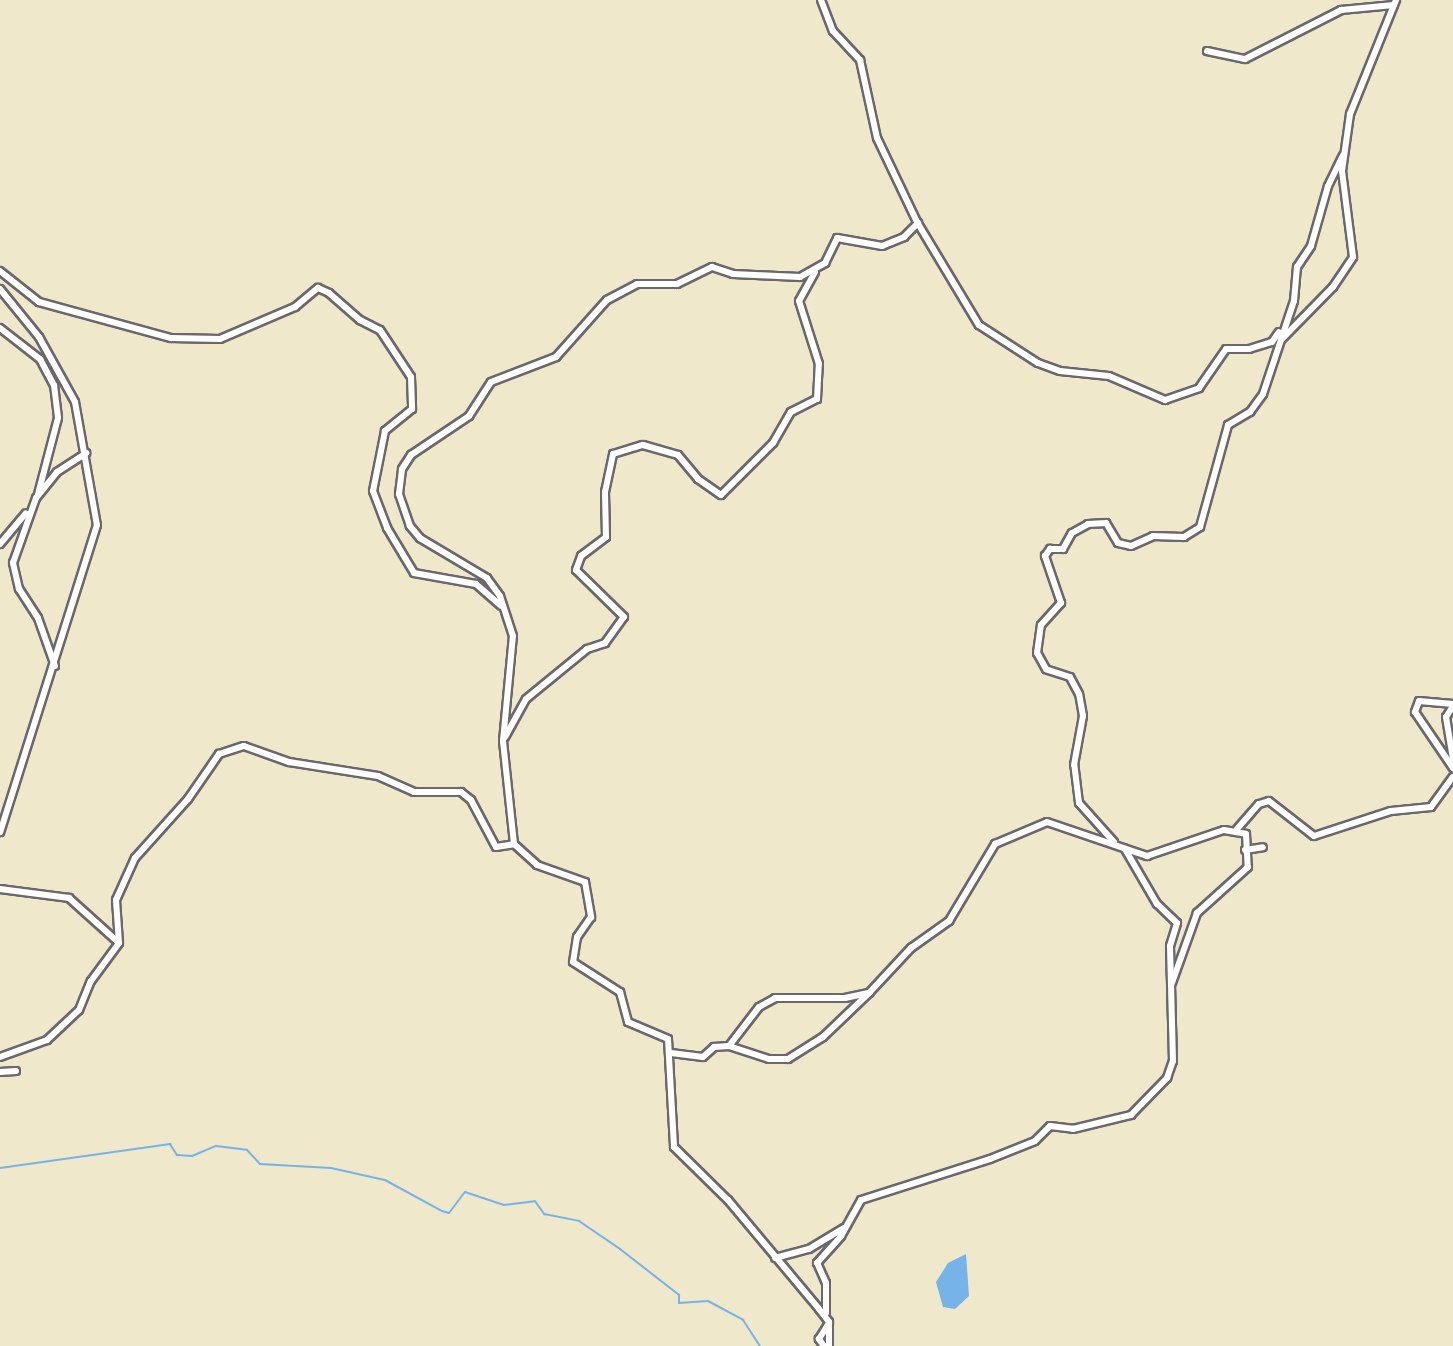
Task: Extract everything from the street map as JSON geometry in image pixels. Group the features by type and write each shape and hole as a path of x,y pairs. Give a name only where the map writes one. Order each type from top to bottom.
{"street":[{"path":"821,0 833,31 860,60 877,138 918,223 979,325 1023,356 1060,371 1109,376 1165,400 1199,388 1226,349 1249,349 1272,342 1285,326"},
{"path":"1207,51 1220,58 1245,59 1341,10 1395,2"},
{"path":"1277,345 1333,287 1353,257 1343,155 1350,114 1395,2"},
{"path":"1114,842 1079,803 1074,765 1083,716 1079,694 1070,677 1046,669 1037,653 1041,625 1061,603 1045,556 1050,549 1063,549 1077,528 1088,524 1106,523 1118,543 1131,546 1153,536 1184,537 1200,527 1228,425 1250,412 1263,394 1285,326 1297,267 1311,246 1328,186 1343,155"},
{"path":"503,741 526,699 587,649 605,643 624,617 576,570 581,556 606,537 605,492 613,454 643,445 678,455 698,479 721,495 773,443 791,412 817,399 819,364 799,301 837,238 891,245 918,223"},
{"path":"815,272 784,278 712,267 677,284 637,284 607,300 556,357 491,382 469,416 411,455 402,469 399,494 410,526 420,538 487,578 505,612 513,636 503,741 514,844 531,862 585,882 591,917 574,945 573,962 620,992 626,1020 667,1038 671,1053 674,1147 728,1200 829,1322"},
{"path":"0,271 39,302 171,338 220,339 295,307 318,288 329,293 360,320 380,330 411,377 412,409 385,431 374,484 387,528 414,573 476,584 505,612"},
{"path":"0,289 39,337 69,388 81,418 97,525 55,666 0,832"},
{"path":"0,328 40,359 54,385 56,431 36,498"},
{"path":"0,544 57,472 86,453"},
{"path":"30,508 13,563 19,589 38,618 55,666"},
{"path":"1453,759 1446,717 1453,705 1419,701 1415,712 1453,768"},
{"path":"0,1057 34,1047 62,1031 119,943 115,905 135,858 188,799 213,758 238,746 289,762 378,776 414,792 461,792 471,800 496,847 514,844"},
{"path":"671,1053 703,1057 714,1047 729,1046 769,1059 788,1059 823,1037 911,948 949,921 1001,839 1047,822 1151,856 1188,839 1237,829 1259,804 1269,801 1314,836 1391,811 1431,807 1453,777"},
{"path":"1172,983 1197,913 1248,867 1245,850 1247,836 1237,829"},
{"path":"826,1346 819,1339 829,1322 826,1283 817,1263 845,1228 855,1205 869,1196 990,1159 1035,1141 1050,1126 1089,1127 1139,1111 1167,1078 1173,1061 1170,946 1177,923 1150,893 1124,845"},
{"path":"1245,850 1263,847"},
{"path":"3,890 71,900 119,943"},
{"path":"729,1046 759,1007 775,998 845,998 869,993"},
{"path":"0,1072 16,1071"},
{"path":"775,1258 809,1249 845,1228"}],"water":[{"path":"966,1254 969,1296 955,1309 943,1307 936,1282 948,1263"}],"waterway":[{"path":"0,1168 170,1144 177,1155 192,1156 216,1146 247,1150 260,1164 331,1168 385,1180 449,1213 465,1192 504,1205 535,1201 544,1214 579,1221 620,1249 679,1295 679,1303 708,1301 743,1320 760,1346"}]}
